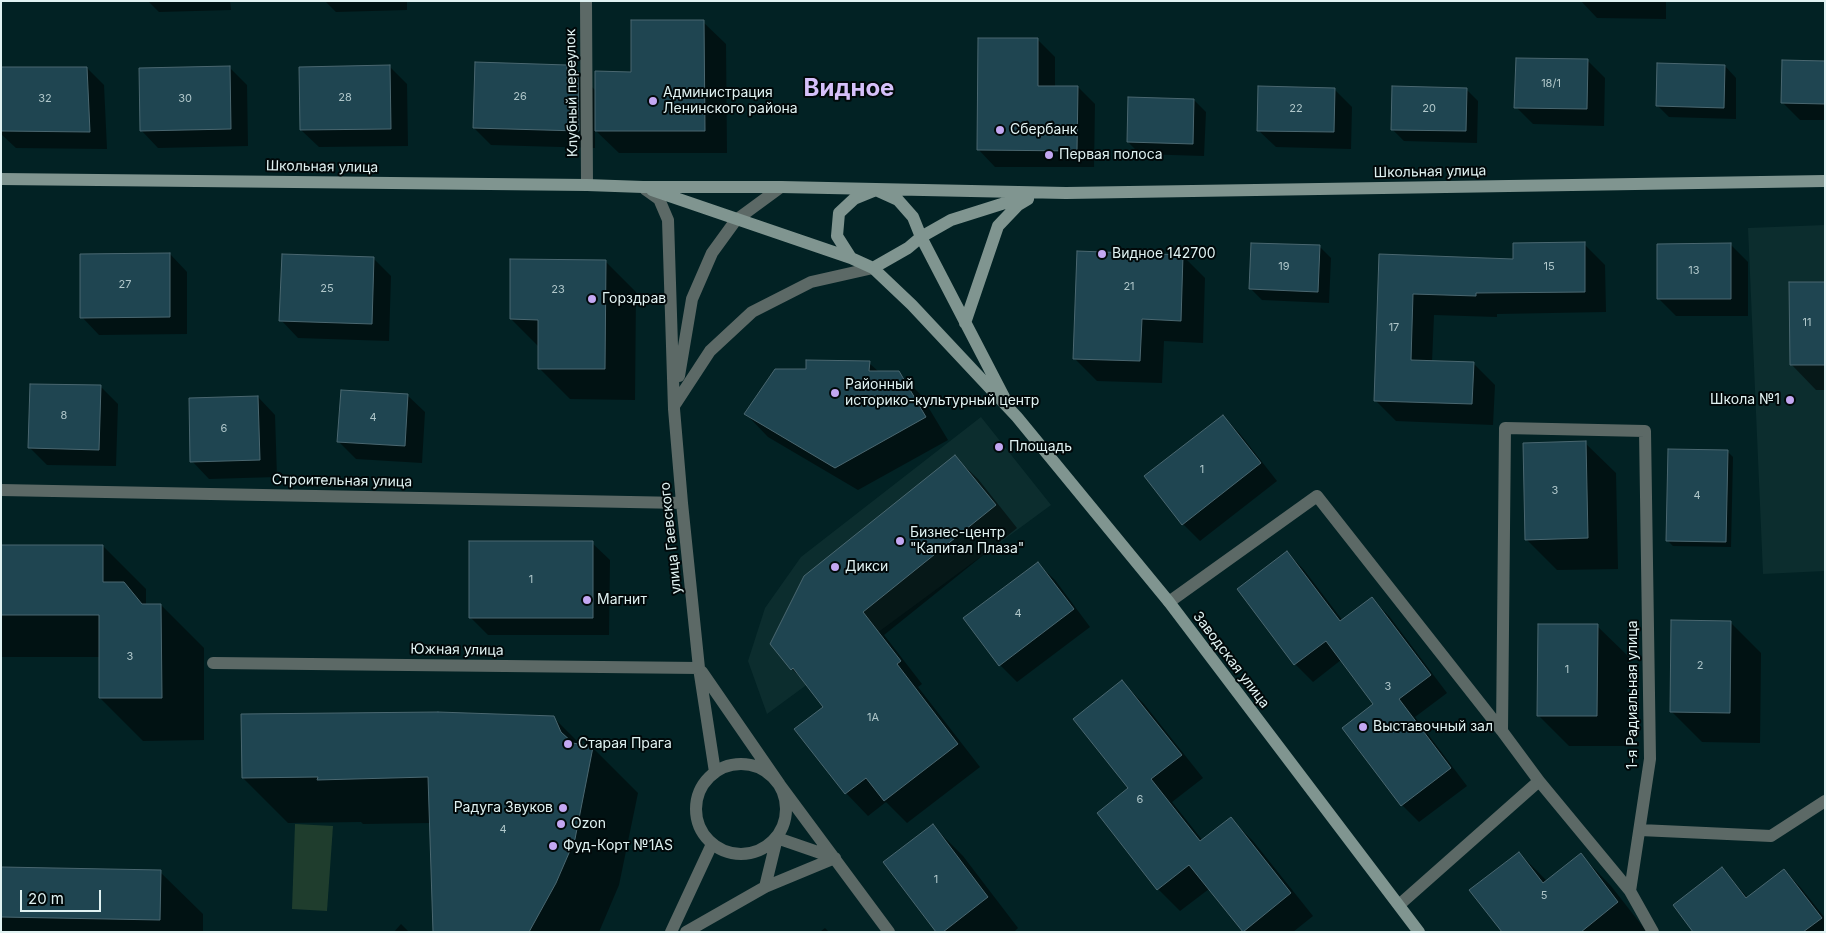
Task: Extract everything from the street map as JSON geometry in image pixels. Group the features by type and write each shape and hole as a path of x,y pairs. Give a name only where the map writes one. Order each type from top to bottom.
{"street":[{"name":"Клубный переулок","path":"586,1 587,185"},
{"name":"Школьная улица","path":"1,179 781,187 1036,193 1825,181"},
{"path":"643,187 851,258 873,268 912,305 1012,412"},
{"path":"643,187 659,200 668,220 674,406"},
{"path":"674,406 692,299 712,253 736,220 781,187"},
{"path":"851,258 837,236 840,213 854,199 876,190 898,200 913,217 921,237 1012,412"},
{"path":"674,406 710,350 752,312 811,282 873,268 951,220 1036,193"},
{"path":"965,323 998,226 1018,205 1036,193"},
{"name":"улица Гаевского","path":"674,406 699,668 715,772"},
{"name":"Заводская улица","path":"1012,412 1169,602 1419,932"},
{"name":"1-я Радиальная улица","path":"1502,732 1505,428 1645,431 1650,759 1630,891"},
{"name":"Строительная улица","path":"1,490 682,503"},
{"path":"1169,602 1317,496 1502,732 1538,781 1630,891 1653,932"},
{"name":"Южная улица","path":"213,663 699,668"},
{"name":"улица Гаевского","path":"699,668 780,785 889,932"},
{"path":"765,887 777,838 785,824 787,804 780,785 767,772 737,764 715,772 708,778 699,792 696,811 698,823 712,844 731,854 751,854 766,847 777,838"},
{"path":"1399,905 1538,781"},
{"path":"1640,830 1771,836 1825,801"},
{"path":"777,838 835,858"},
{"path":"672,932 712,844"},
{"path":"686,932 765,887 835,858"}],"shaded area":[{"name":"Школа №1","path":"1825,225 1825,571 1763,574 1748,228"},
{"path":"981,417 1051,505 767,714 748,661 765,608 801,557"},
{"path":"295,824 333,826 327,911 292,909"}],"building":[{"name":"Администрация Ленинского района","path":"631,20 704,20 705,131 595,131 595,71 631,72"},
{"path":"978,38 1038,38 1038,86 1078,86 1077,151 977,150"},
{"path":"1516,58 1588,59 1587,109 1514,108"},
{"path":"1782,60 1825,61 1825,104 1781,103"},
{"path":"475,62 567,65 567,71 578,71 579,131 473,128"},
{"path":"1657,63 1725,65 1724,108 1656,106"},
{"path":"390,65 391,129 300,130 299,67"},
{"path":"230,66 231,129 140,131 139,68"},
{"path":"1,67 87,67 90,132 1,131"},
{"path":"1258,86 1335,88 1334,132 1257,131"},
{"path":"1392,86 1467,88 1466,131 1391,130"},
{"path":"1128,97 1194,99 1193,144 1127,142"},
{"path":"1585,242 1585,292 1476,293 1476,296 1413,294 1411,360 1474,362 1472,404 1374,401 1379,254 1513,259 1513,243"},
{"path":"1251,243 1320,245 1318,292 1249,289"},
{"path":"1731,243 1731,299 1657,299 1657,244"},
{"path":"1077,251 1183,255 1181,321 1142,319 1140,361 1073,359"},
{"path":"170,253 170,317 80,318 80,254"},
{"path":"282,254 374,257 372,324 279,321"},
{"path":"510,259 606,260 605,369 538,369 538,320 510,319"},
{"path":"1789,282 1825,282 1825,365 1790,365"},
{"name":"Районный историко-культурный центр","path":"806,360 870,361 869,371 899,371 926,417 835,468 744,414 775,369 806,369"},
{"path":"30,384 101,385 99,450 28,448"},
{"path":"341,390 408,394 405,446 337,442"},
{"path":"258,396 260,460 190,462 189,398"},
{"path":"1223,415 1261,463 1182,525 1144,476"},
{"path":"1586,441 1588,538 1525,540 1523,443"},
{"path":"1668,449 1728,450 1726,542 1666,541"},
{"path":"955,455 996,505 863,612 901,661 897,664 958,744 884,801 866,778 845,794 794,729 823,707 793,668 791,670 770,644 804,576"},
{"path":"469,541 593,541 593,618 469,618"},
{"path":"1,545 103,545 103,582 124,582 142,604 161,604 162,698 99,698 99,615 1,615"},
{"path":"1287,551 1340,621 1372,597 1431,675 1399,699 1451,768 1401,806 1342,728 1373,704 1326,641 1294,665 1237,589"},
{"path":"1038,562 1074,609 999,666 963,618"},
{"path":"1671,620 1731,621 1730,713 1670,712"},
{"path":"1538,624 1598,624 1597,716 1537,716"},
{"path":"1122,680 1182,755 1151,779 1200,841 1231,817 1291,893 1243,932 1189,865 1157,890 1097,813 1128,788 1073,719"},
{"path":"438,712 554,716 561,732 573,743 593,747 575,839 556,883 529,932 433,932 428,777 317,780 318,777 242,778 241,714"},
{"path":"933,824 988,897 943,932 936,932 883,862"},
{"path":"1519,852 1543,883 1581,853 1618,902 1581,932 1502,932 1469,890"},
{"path":"1,867 161,870 160,920 1,917"},
{"path":"1722,867 1746,898 1784,869 1822,918 1803,932 1693,932 1673,905"}],"place":[{"name":"Администрация Ленинского района","path":"653,101"},
{"name":"Сбербанк","path":"1000,130"},
{"name":"Первая полоса","path":"1049,155"},
{"name":"Видное 142700","path":"1102,254"},
{"name":"Горздрав","path":"592,299"},
{"name":"Районный историко-культурный центр","path":"835,393"},
{"name":"Школа №1","path":"1790,400"},
{"name":"Площадь","path":"999,447"},
{"name":"Бизнес-центр \"Капитал Плаза\"","path":"900,541"},
{"name":"Дикси","path":"835,567"},
{"name":"Магнит","path":"587,600"},
{"name":"Выставочный зал","path":"1363,727"},
{"name":"Старая Прага","path":"568,744"},
{"name":"Радуга Звуков","path":"563,808"},
{"name":"Ozon","path":"561,824"},
{"name":"Фуд-Корт №1AS","path":"553,846"}],"district":[{"name":"Видное","path":"849,89"}]}
